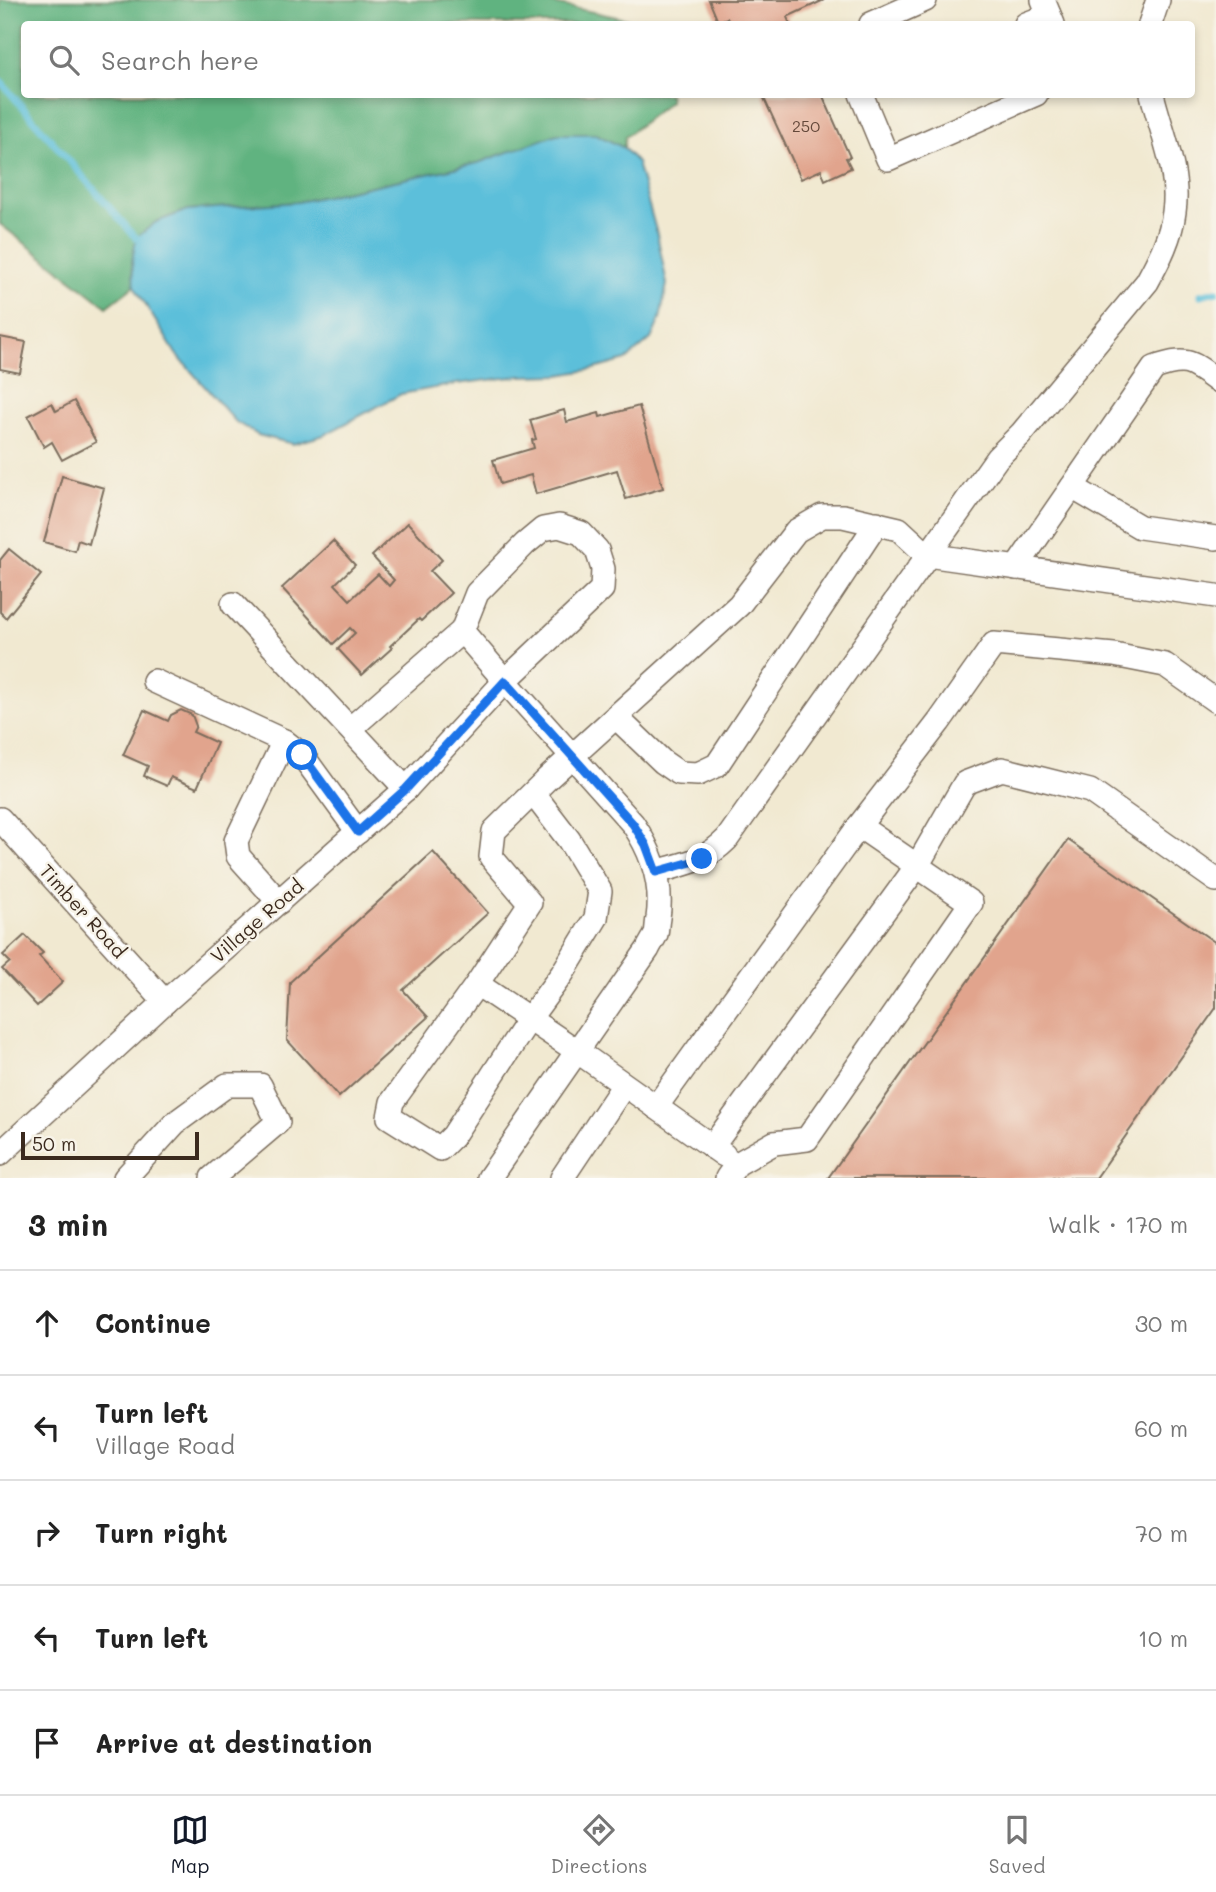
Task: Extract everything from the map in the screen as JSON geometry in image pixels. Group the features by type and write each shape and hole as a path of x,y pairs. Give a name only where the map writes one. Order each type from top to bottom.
{"street":[{"path":"878,21 925,0"},
{"path":"1151,21 1158,0"},
{"path":"1032,21 1048,13"},
{"path":"863,98 888,159 1027,98"},
{"path":"656,872 702,859 727,839 997,458 1021,434 1147,282 1171,227 1175,195 1169,155 1153,98"},
{"path":"1016,568 1154,368 1174,361 1192,363 1216,380"},
{"path":"1072,487 1140,527 1216,538"},
{"path":"533,793 569,840 600,891 596,918 562,974 529,1019 453,1136 440,1149 388,1117 393,1102 477,984 530,903 491,857 494,831 533,793 738,604 796,531 822,516 843,516 899,528 927,555 1216,596"},
{"path":"616,716 663,762 679,773 698,774 717,765 877,523"},
{"name":"Village Road","path":"0,1154 165,1002 406,789 505,681 602,589 603,569 597,550 581,533 559,526 543,529 477,593 462,631"},
{"path":"233,604 406,789"},
{"path":"351,728 462,631 633,824 646,845 656,872 659,910 656,933 648,949 489,1178"},
{"path":"656,1107 994,644 1114,655 1165,665 1216,701"},
{"path":"155,681 284,741 302,755 358,832"},
{"path":"279,902 238,856 236,841 284,741"},
{"path":"712,1147 917,866 965,783 1002,769 1090,790 1216,880"},
{"name":"Timber Road","path":"0,819 165,1002"},
{"path":"477,984 712,1147 732,1171 774,1143 807,1139 971,903 859,826"},
{"path":"125,1178 175,1122 227,1085 260,1085 278,1122 212,1178"},
{"path":"562,1178 624,1085"}],"green space":[{"path":"0,0 536,0 635,21 21,21 21,98 670,98 670,101 625,137 624,148 596,134 557,134 478,163 298,202 188,210 156,222 132,261 134,286 107,307 0,224"}],"water":[{"path":"557,134 596,134 624,148 637,163 657,234 667,284 660,319 651,339 626,360 559,375 520,376 401,394 324,435 293,444 258,435 236,422 176,354 134,286 132,261 136,238 156,222 188,210 298,202 478,163"}],"building":[{"path":"709,0 824,0 787,17 789,21 728,21 727,18 718,21"},
{"path":"764,98 824,98 850,157 846,158 851,168 825,180 821,170 801,179"},
{"path":"0,337 26,342 20,373 0,369"},
{"path":"74,401 96,442 62,460 52,442 44,447 28,416 52,403 56,411"},
{"path":"639,406 663,488 626,499 617,470 536,494 531,475 500,484 493,460 534,448 532,440 536,439 530,420 564,410 567,422 599,413 600,417"},
{"path":"62,476 104,488 89,544 78,540 75,551 44,542"},
{"path":"408,523 442,560 430,571 451,593 421,621 419,619 362,675 338,649 355,633 350,628 333,644 282,588 333,541 355,565 335,584 350,600 378,574 389,586 394,580 372,556"},
{"path":"9,549 41,575 6,618 0,612 0,560"},
{"path":"144,710 168,721 171,715 181,710 192,715 196,726 193,732 217,743 197,788 171,777 167,786 144,776 148,766 123,755"},
{"path":"1068,840 1216,943 1216,1008 1096,1178 828,1178"},
{"path":"433,852 488,913 403,990 428,1017 339,1097 287,1040 290,982"},
{"path":"25,935 43,953 39,956 63,982 37,1006 2,969 10,962 3,955"}],"waterway":[{"path":"0,81 136,238 144,239"},
{"path":"1200,295 1216,291"}],"route":[{"path":"302,755 358,832 406,789 505,681 633,824 646,845 656,872 702,859"}]}
